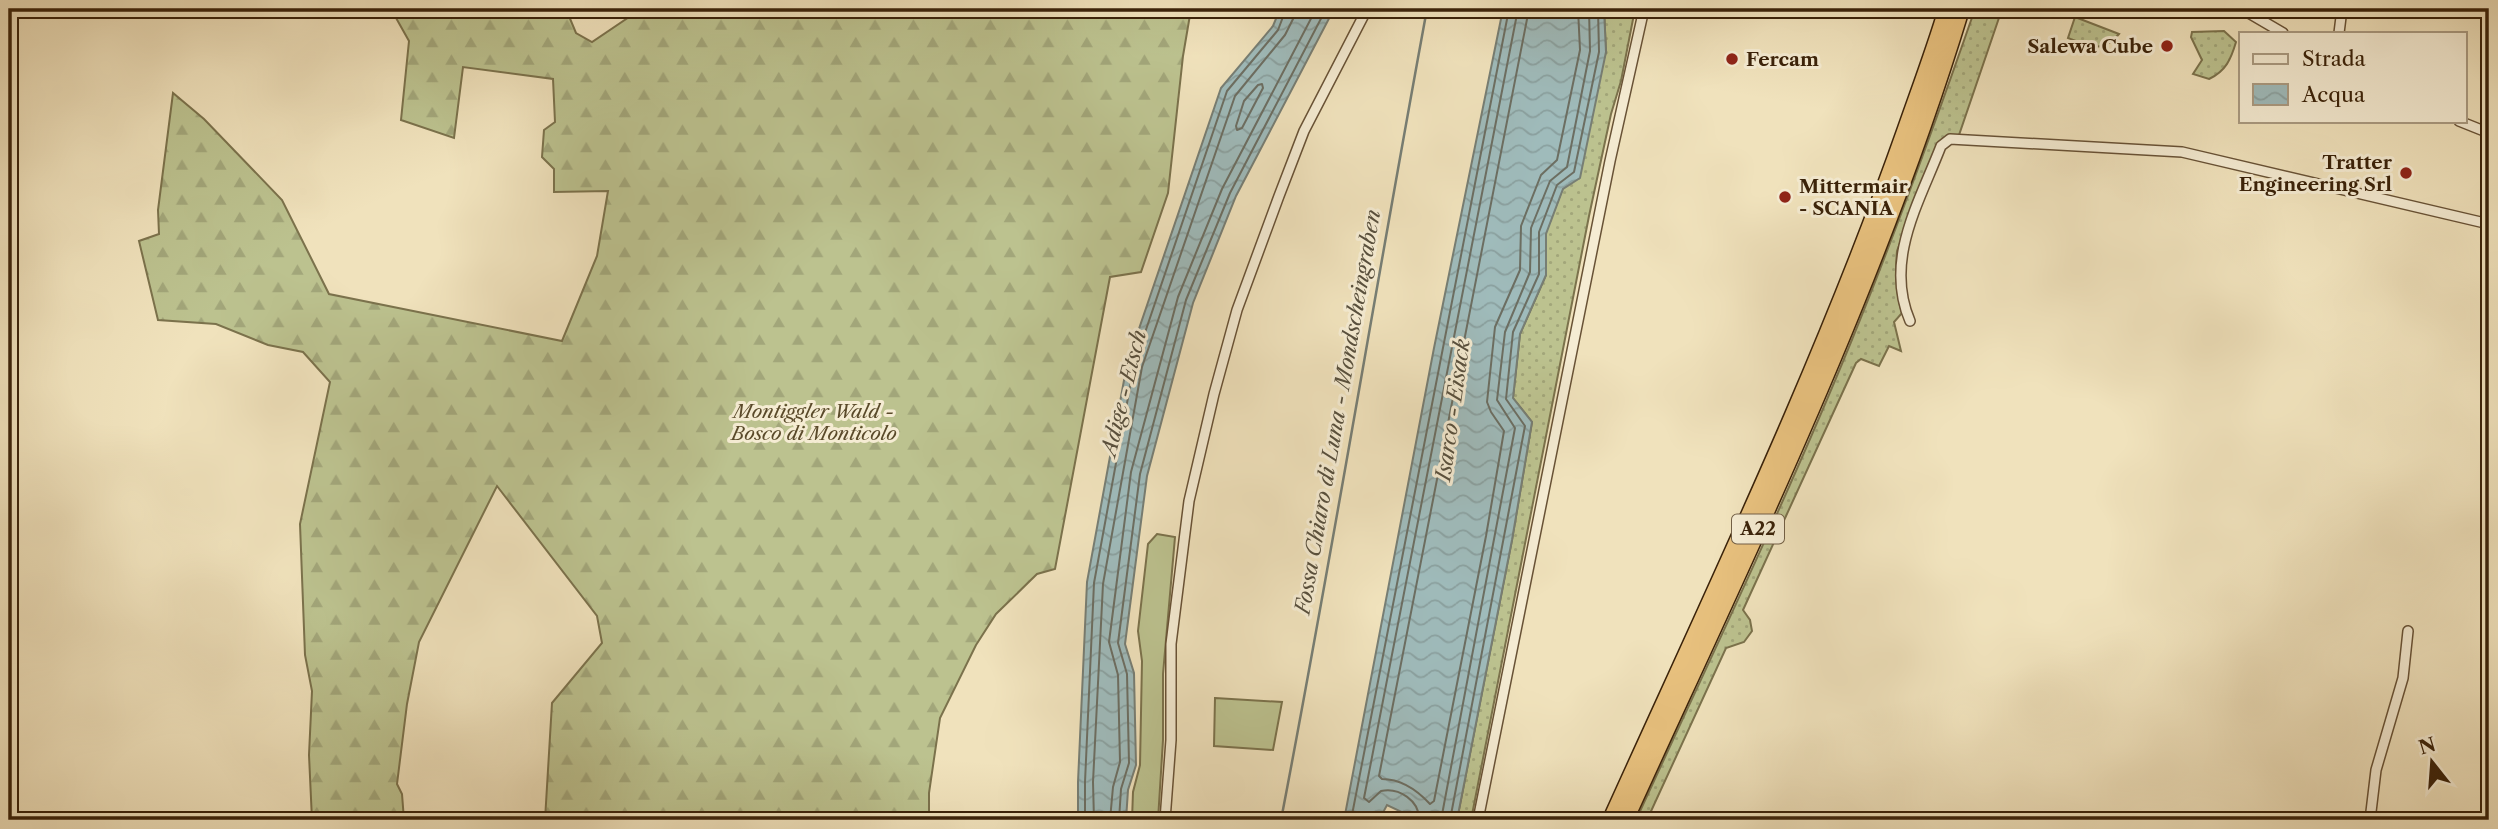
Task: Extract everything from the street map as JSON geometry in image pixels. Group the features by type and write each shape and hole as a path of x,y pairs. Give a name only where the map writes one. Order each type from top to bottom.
{"highway":[{"name":"A22","path":"1625,820 1731,589 1856,302 1932,100 1961,9"},
{"name":"A22","path":"1611,820 1838,310 1889,176 1946,12"}],"street":[{"path":"1165,820 1171,740 1171,643 1189,501 1214,394 1237,310 1304,131 1367,9"},
{"path":"1478,820 1610,161 1644,9"},
{"path":"2242,9 2281,32"},
{"path":"2339,32 2342,9"},
{"path":"2462,122 2489,133"},
{"path":"1910,321 1903,306 1900,269 1902,248 1941,146 1950,139 2182,152 2489,224"},
{"path":"2370,820 2376,770 2403,678 2408,631"}],"green space":[{"name":"Montiggler Wald - Bosco di Monticolo","path":"391,9 566,9 576,33 592,42 641,9 1191,9 1183,56 1168,193 1141,272 1110,277 1055,569 1037,574 996,614 976,645 940,718 929,793 929,820 545,820 552,703 602,643 597,616 497,486 419,642 407,704 397,784 402,794 404,820 312,820 309,755 312,691 305,655 300,524 330,382 303,352 268,345 216,324 158,320 139,241 159,234 158,210 173,93 204,119 282,200 329,294 562,341 597,256 608,191 554,192 554,169 542,157 544,130 555,122 553,79 463,67 454,138 401,120 409,41"},
{"path":"1604,9 1635,9 1589,216 1471,820 1457,820 1512,540 1532,422 1513,398 1520,334 1546,275 1545,234 1563,188 1606,52"},
{"path":"1975,9 2002,9 1959,135 1948,136 1938,144 1897,251 1896,282 1902,313 1894,322 1901,351 1889,346 1879,366 1861,359 1856,363 1743,610 1750,620 1752,631 1744,642 1726,648 1647,820 1636,820 1826,402 1884,259"},
{"path":"2075,17 2119,34 2101,46 2089,46 2068,38"},
{"path":"2224,31 2236,42 2227,64 2209,79 2193,74 2202,60 2191,37 2192,32"},
{"path":"1157,534 1175,537 1163,674 1163,740 1158,820 1132,820 1133,792 1140,765 1142,661 1138,631 1148,544"},
{"path":"1215,698 1282,702 1273,750 1214,746"}],"water":[{"name":"Adige - Etsch","path":"1280,9 1334,9 1236,196 1193,303 1147,476 1125,644 1134,673 1136,765 1128,790 1126,820 1078,820 1087,582 1127,364 1221,88 1273,26"},
{"name":"Isarco - Eisack","path":"1503,9 1604,9 1606,52 1580,178 1563,189 1546,234 1546,275 1520,334 1513,398 1532,422 1512,540 1457,820 1403,820 1404,813 1387,805 1379,820 1344,820 1434,348"}],"waterway":[{"name":"Fossa Chiaro di Luna - Mondscheingraben","path":"1281,820 1427,9"}],"place":[{"name":"Salewa Cube","path":"2167,46"},
{"name":"Fercam","path":"1732,59"},
{"name":"Tratter Engineering Srl","path":"2406,173"},
{"name":"Mittermair - SCANIA","path":"1785,197"}]}
